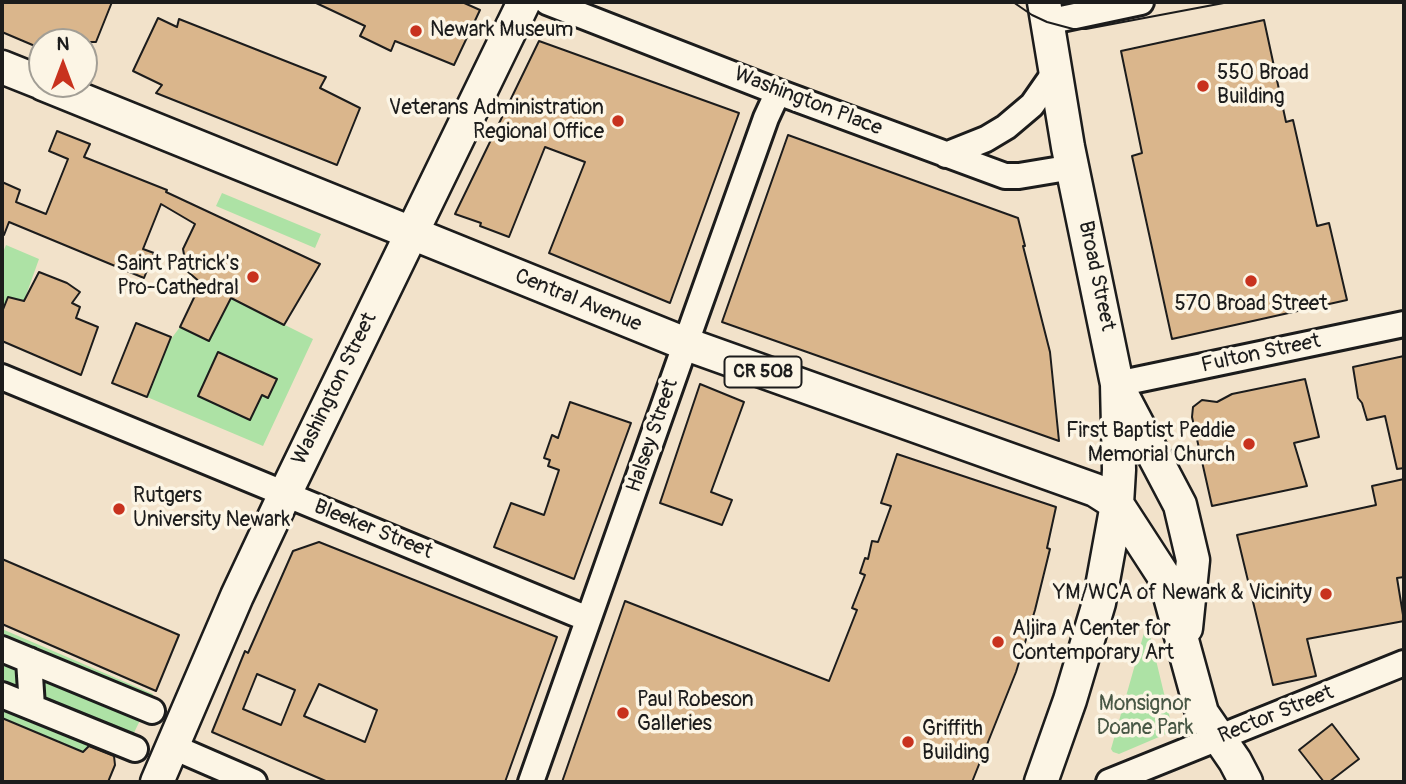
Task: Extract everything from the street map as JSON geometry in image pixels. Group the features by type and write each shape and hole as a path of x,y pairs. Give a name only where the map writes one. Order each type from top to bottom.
{"main road":[{"name":"Washington Street","path":"157,782 285,494 524,2"},
{"name":"Broad Street","path":"1045,12 1117,384"},
{"name":"Central Avenue","path":"2,67 28,78"},
{"name":"Central Avenue","path":"77,98 686,344 1072,481 1095,490 1117,504"},
{"path":"1041,782 1084,657 1105,577 1117,504 1117,384"},
{"path":"1117,384 1180,505 1193,560 1184,643"},
{"name":"CR 508","path":"1117,504 1165,578 1202,713 1246,782"}],"street":[{"name":"Washington Place","path":"547,2 1005,176 1073,167"},
{"path":"1045,12 1141,2"},
{"path":"946,155 986,139 1006,127 1032,105 1055,72"},
{"name":"Halsey Street","path":"531,782 766,118 778,92"},
{"name":"Fulton Street","path":"1117,384 1404,324"},
{"name":"Bleeker Street","path":"2,377 588,618"},
{"path":"2,649 152,711"},
{"path":"29,660 32,707"},
{"name":"Rector Street","path":"1108,782 1404,663"},
{"path":"87,684 88,730"},
{"path":"2,695 135,749"},
{"path":"171,746 254,782"}],"green space":[{"path":"222,193 321,234 315,248 216,206"},
{"path":"6,245 39,259 24,301 8,297 2,312 2,255"},
{"path":"231,298 313,339 263,446 147,397 168,343 180,327 209,341"},
{"path":"2,629 153,694 125,751 113,754 108,747 99,743 91,745 83,752 2,718"},
{"name":"Monsignor Doane Park","path":"1144,633 1150,635 1173,731 1119,754 1111,749"}],"building":[{"path":"2,2 112,2 98,37 98,28 28,28 28,43 2,32"},
{"name":"Newark Museum","path":"314,2 462,2 480,10 454,65 395,41 391,51 360,36 365,26"},
{"path":"158,18 177,27 179,19 326,77 320,88 360,108 337,165 156,93 162,85 133,71"},
{"path":"1264,20 1286,122 1293,120 1317,226 1329,223 1347,300 1172,339 1132,156 1142,153 1121,51"},
{"path":"539,41 739,113 670,303 549,253 585,162 545,147 509,237 455,214"},
{"path":"57,131 90,144 84,157 167,190 166,192 320,264 284,325 231,298 209,341 180,327 201,283 187,271 183,249 195,224 161,204 143,249 154,253 144,278 9,222 4,235 2,234 2,182 20,190 16,202 46,214 68,159 49,151"},
{"path":"788,135 1018,218 1050,352 1059,441 722,322"},
{"path":"39,272 67,283 80,292 72,303 80,307 76,318 98,327 81,375 2,341 2,312 8,297 24,301"},
{"path":"136,323 171,337 147,397 112,383"},
{"path":"218,352 277,379 268,398 262,395 250,420 198,396"},
{"path":"1404,356 1404,468 1397,469 1385,416 1367,420 1358,398 1353,367"},
{"name":"First Baptist Peddie Memorial Church","path":"1305,379 1319,437 1294,443 1307,486 1212,506 1192,417 1193,407 1202,400 1217,402 1232,394"},
{"path":"700,384 744,402 711,492 732,500 722,525 660,503"},
{"path":"570,402 631,423 574,579 494,547 511,503 544,515 559,470 548,466 550,460 544,458 552,435 558,438"},
{"path":"897,454 1056,507 1047,548 1050,549 1035,610 1016,672 972,782 562,782 625,601 829,681 857,610 852,608 865,575 860,573 865,558 868,559 872,541 878,542 891,506 881,503"},
{"name":"YM/WCA of Newark & Vicinity","path":"1404,479 1404,577 1397,578 1404,621 1307,639 1316,676 1273,685 1237,535 1376,505 1372,486"},
{"path":"319,542 557,637 505,782 328,782 212,732 245,651 248,653 293,551","holes":["257,674 295,690 281,725 243,709","319,684 377,710 365,742 304,716"]},
{"path":"2,559 179,635 156,691 2,624"},
{"path":"2,718 83,752 89,746 114,756 115,765 108,782 2,782"},
{"path":"1332,724 1359,759 1329,782 1324,782 1299,750"}],"tram line":[{"path":"1013,2 1047,22 1073,29 1086,29 1229,2"}],"place":[{"name":"Newark Museum","path":"416,31"},
{"name":"550 Broad Building","path":"1203,86"},
{"name":"Veterans Administration Regional Office","path":"618,121"},
{"name":"Saint Patrick's Pro-Cathedral","path":"253,277"},
{"name":"570 Broad Street","path":"1251,281"},
{"name":"First Baptist Peddie Memorial Church","path":"1249,444"},
{"name":"Rutgers University Newark","path":"119,509"},
{"name":"YM/WCA of Newark & Vicinity","path":"1326,594"},
{"name":"Aljira A Center for Contemporary Art","path":"998,642"},
{"name":"Paul Robeson Galleries","path":"623,713"},
{"name":"Griffith Building","path":"908,742"}]}
